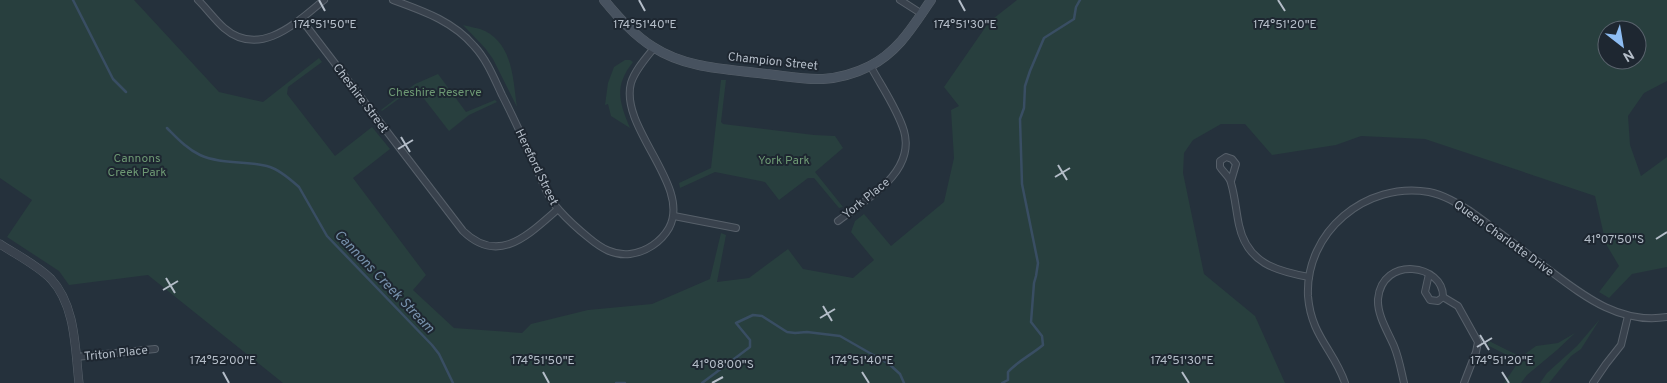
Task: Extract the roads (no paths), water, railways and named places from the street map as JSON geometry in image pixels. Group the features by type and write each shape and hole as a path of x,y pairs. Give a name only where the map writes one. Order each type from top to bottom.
{"main road":[{"name":"Champion Street","path":"604,0 626,26 654,48 689,64 822,79 870,66 891,52 901,43 931,0"}],"street":[{"path":"198,0 225,29 247,40 262,41 278,34 301,19 324,0"},
{"name":"Hereford Street","path":"393,0 444,20 466,36 475,46 490,70 544,184 558,209 600,247 625,255 638,253 659,241 669,228 674,216"},
{"path":"900,0 922,14"},
{"name":"Cheshire Street","path":"301,19 457,224 471,239 482,245 510,244 526,237 558,209"},
{"path":"654,48 640,66 631,82 630,101 637,122 670,190 674,216 736,228"},
{"name":"York Place","path":"838,222 889,181 900,167 905,152 903,129 870,66"},
{"path":"1231,181 1241,233 1252,252 1261,261 1276,270 1309,277"},
{"name":"Queen Charlotte Drive","path":"1345,383 1337,365 1321,340 1312,319 1308,295 1309,277 1316,252 1323,239 1342,216 1369,199 1389,192 1429,192 1456,202 1590,300 1612,311 1628,316 1667,317"},
{"path":"0,244 44,273 58,288 69,311 79,383"},
{"path":"1404,383 1397,354 1380,313 1378,300 1382,285 1389,277 1402,270 1415,269 1429,274 1441,286 1443,296 1458,306 1478,342 1464,383"},
{"path":"1429,274 1425,287 1426,295 1433,302 1438,302 1443,296"},
{"path":"1593,383 1621,345 1628,316"},
{"name":"Triton Place","path":"76,357 156,349"}],"waterway":[{"path":"73,0 113,79 126,92"},
{"path":"1002,383 1008,380 1008,372 1012,368 1043,345 1042,336 1031,322 1034,283 1038,263 1022,184 1020,119 1024,108 1025,86 1044,38 1074,19 1076,7 1080,0"},
{"name":"Cannons Creek Stream","path":"167,128 195,153 217,160 274,168 299,187 327,236 432,345 439,354 453,383"},
{"path":"702,383 750,347 750,340 736,323 753,315 762,316 787,332 807,332 840,336 889,364 900,374 904,383"},
{"path":"616,383 625,383"}],"park label":[{"name":"Cheshire Reserve","path":"435,92"},
{"name":"York Park","path":"784,160"},
{"name":"Cannons Creek Park","path":"137,165"}]}
